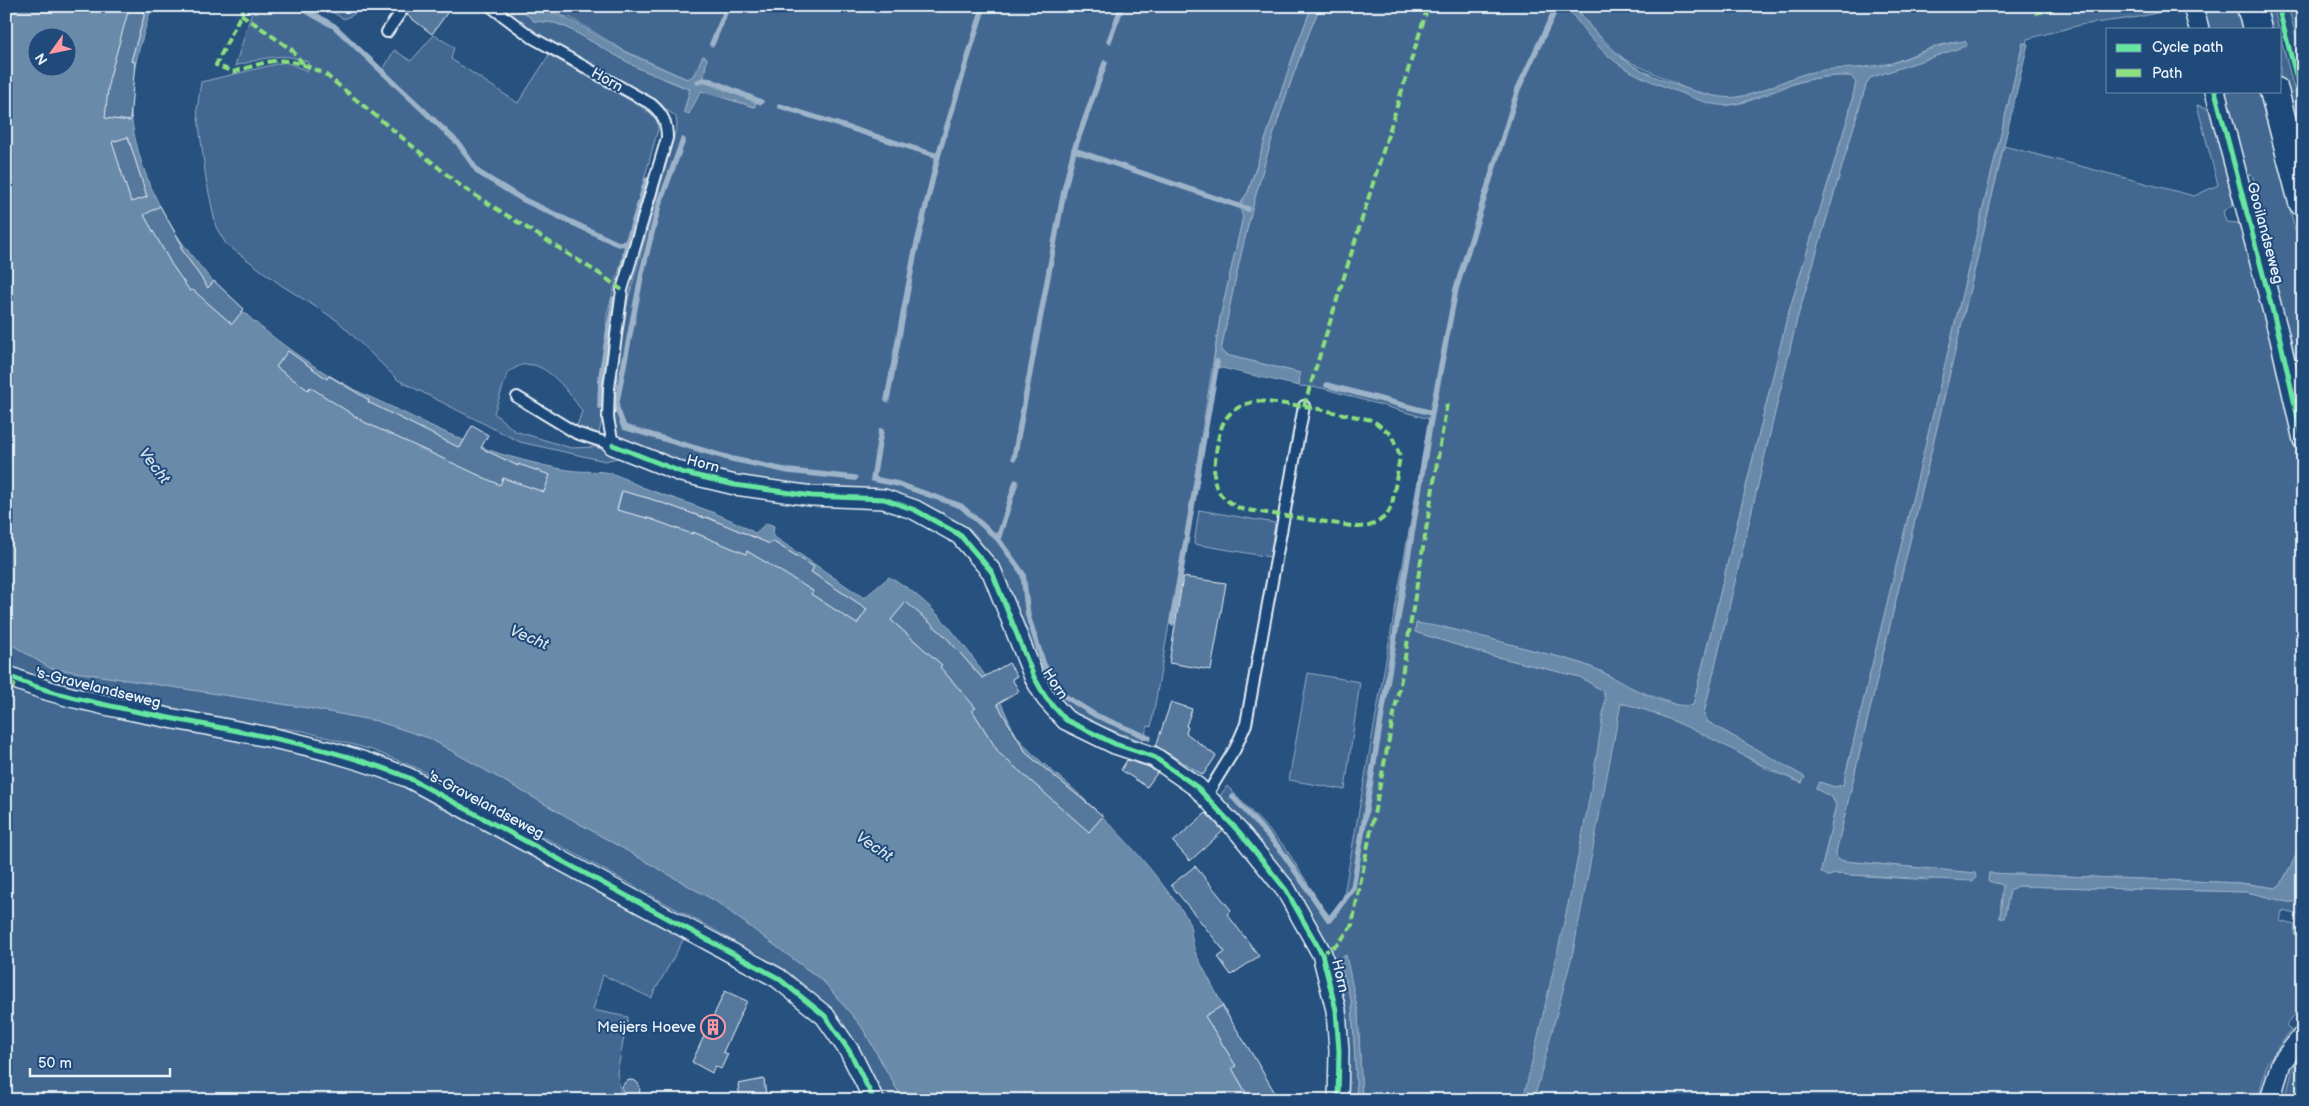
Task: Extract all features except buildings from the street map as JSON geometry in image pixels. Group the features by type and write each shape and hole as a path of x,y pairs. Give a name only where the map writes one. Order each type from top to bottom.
{"main road":[{"path":"2251,6 2257,28"},
{"path":"2274,92 2303,202"}],"street":[{"path":"2193,6 2199,28"},
{"name":"Gooilandseweg","path":"2215,92 2280,339 2303,440"},
{"name":"Horn","path":"613,445 681,472 736,485 812,496 884,499 915,510 943,524 972,547 992,572 1034,677 1046,698 1066,720 1114,744 1154,757 1197,787 1240,833 1286,890 1322,954 1336,1010 1339,1051 1338,1100"},
{"name":"'s-Gravelandseweg","path":"6,675 43,689 95,703 308,746 376,764 409,778 778,978 826,1016 850,1052 874,1100"},
{"path":"2270,1100 2281,1064 2303,1035"}],"lane":[{"path":"387,32 405,6"},
{"name":"Horn","path":"490,6 533,38 651,104 659,111 667,128 667,138 622,290 609,388 608,418 613,445"},
{"path":"517,397 576,433 613,445"},
{"path":"1206,796 1235,749 1246,724 1304,406"}],"shaded area":[{"path":"254,6 307,6 329,21 383,70 394,50 411,61 434,35 454,47 451,59 518,103 549,55 640,106 657,119 658,129 607,314 603,413 599,434 576,429 582,411 556,379 540,367 531,365 520,366 508,372 494,413 515,431 571,448 595,447 625,456 605,461 520,442 398,380 338,321 281,285 226,244 216,227 206,179 197,110 201,82 285,62 308,71 308,62 289,57 272,57 235,66"},
{"path":"321,6 351,6 360,11 344,19"},
{"path":"499,6 518,6 534,21 555,23 568,28 638,68 690,90 684,111 701,91 754,107 703,82 707,58 703,56 693,77 687,79 625,51 571,18 539,10 534,6 1312,6 1293,56 1248,192 1241,202 1243,217 1220,318 1193,488 1151,727 1148,726 1142,741 1079,718 1058,702 1044,683 999,570 975,534 943,513 919,502 767,484 694,467 626,443 617,436 613,422 616,372 628,300 677,126 676,117 656,101 605,75 519,22"},
{"path":"1320,6 2187,6 2139,17 2080,25 2027,39 2026,44 2023,43 1843,785 1835,787 1819,782 1816,789 1832,797 1836,805 1821,871 1828,876 1835,874 1927,880 1975,873 1844,861 1837,859 1836,852 2004,146 2194,196 2218,185 2197,105 2213,110 2235,193 2231,206 2223,212 2226,222 2238,223 2242,227 2286,389 2303,468 2303,843 2281,884 2276,888 2240,883 1989,873 1989,881 2003,885 2000,918 2004,918 2010,890 2017,886 2247,892 2288,902 2303,901 2303,915 2282,911 2280,921 2295,925 2294,935 2303,936 2303,1005 2286,1025 2291,1030 2267,1063 2258,1100 1362,1100 1358,1012 1338,959 1352,1003 1357,1100 1347,1100 1330,958 1321,931 1287,880 1219,797 1227,786 1285,847 1323,908 1330,916 1336,917 1344,894 1429,419 1322,388 1299,386 1300,373 1226,355 1221,351 1239,262 1261,176 1303,48","holes":["1576,7 1591,28 1624,59 1687,89 1725,99 1750,95 1795,77 1892,63 1933,47 1957,41 1939,54 1870,78 1866,85 1797,319 1704,713 1708,722 1804,777 1802,783 1769,770 1709,736 1652,712 1621,702 1580,677 1489,655 1415,632 1444,627 1578,662 1603,672 1626,686 1682,707 1693,705 1787,318 1849,114 1856,82 1851,76 1806,80 1745,102 1729,105 1717,104 1661,85 1618,63 1595,42 1571,11"]},
{"path":"2201,6 2239,6 2245,28 2206,28"},
{"path":"2262,6 2273,6 2279,28 2268,28"},
{"path":"2288,6 2303,6 2303,63"},
{"path":"2282,43 2303,123 2303,166 2282,84"},
{"path":"2222,92 2261,92 2303,262 2303,408 2262,244 2269,242 2252,174 2244,175"},
{"path":"1199,510 1275,523 1270,557 1194,544"},
{"path":"6,641 50,668 308,708 377,721 429,738 717,902 824,982 862,1027 903,1100 885,1100 848,1032 823,1002 791,976 713,929 417,768 372,750 303,731 197,717 65,687 6,668"},
{"path":"1308,673 1360,682 1345,790 1289,780"},
{"path":"6,684 309,754 394,781 436,800 686,935 651,998 603,975 593,1010 628,1017 617,1073 622,1100 6,1100"},
{"path":"2303,1051 2303,1100 2285,1100 2295,1060"}],"water":[{"name":"Vecht","path":"6,6 152,6 143,34 131,93 132,122 142,163 158,203 180,239 206,274 236,305 269,334 339,381 367,396 461,439 501,454 547,466 613,474 642,487 714,513 755,533 767,523 774,526 773,536 864,598 889,577 905,586 935,612 975,661 996,693 1020,740 1117,832 1139,855 1180,907 1189,923 1197,956 1272,1100 903,1100 862,1027 824,982 717,902 429,738 377,721 308,708 50,668 6,641"},
{"path":"518,6 533,7 561,16 626,52 687,79 693,76 703,56 707,58 703,82 756,102 755,107 701,91 689,114 684,112 690,89 638,68 568,28 555,23 534,21"},
{"path":"1312,6 1320,6 1288,90 1261,176 1239,263 1221,351 1226,355 1300,373 1299,386 1213,366 1220,318 1243,217 1241,204 1248,192 1293,56"},
{"path":"1576,7 1591,28 1615,52 1632,65 1678,86 1726,97 1748,95 1807,73 1884,65 1946,44 1965,41 1967,44 1966,46 1870,78 1866,85 1797,319 1704,713 1708,722 1805,777 1802,783 1691,729 1645,710 1621,703 1573,952 1534,1100 1523,1100 1579,850 1598,750 1605,699 1603,691 1580,677 1489,655 1415,632 1416,623 1472,634 1567,659 1586,665 1660,700 1683,706 1693,705 1787,318 1849,114 1856,83 1851,76 1823,77 1802,81 1729,105 1711,104 1644,78 1617,63 1594,42 1570,11"},
{"path":"2023,43 2028,44 1836,852 1837,859 1844,861 1975,873 1976,877 1973,881 1835,874 1828,876 1821,872 1836,805 1832,797 1816,789 1819,782 1835,787 1843,785"},
{"path":"2303,843 2303,891 2299,898 2303,899 2302,902 2288,902 2247,892 2017,886 2010,890 2004,918 2000,918 2003,885 1988,881 1989,873 2240,883 2276,888 2281,884"},
{"path":"1346,955 1358,1012 1362,1100 1357,1100 1352,1003 1338,959"}],"waterway":[{"path":"297,6 334,26 458,143 478,172 522,199 618,244 627,243"},
{"path":"712,44 728,6"},
{"path":"1109,41 1122,6"},
{"path":"1233,797 1280,849 1329,920 1353,888 1432,413 1456,289 1518,89 1557,6"},
{"path":"887,400 914,256 938,156 983,8"},
{"path":"1014,458 1064,191 1074,150 1105,63"},
{"path":"698,82 703,80 711,81 761,102"},
{"path":"780,106 938,156"},
{"path":"683,140 659,205 642,272 616,406 624,427 732,459 789,471 855,478"},
{"path":"1074,150 1248,209"},
{"path":"622,274 627,243 647,180"},
{"path":"600,406 601,376 614,299"},
{"path":"1172,623 1217,362"},
{"path":"1327,385 1432,413"},
{"path":"881,431 873,479 898,484 961,506 998,539 1023,574 1028,616 1044,665 1063,695 1095,715 1149,738"},
{"path":"998,539 1016,482"}],"marked path":[{"path":"245,6 216,65 233,72 259,64 288,61 299,63 325,74 462,187 600,274 622,290"},
{"path":"1304,406 1428,6"},
{"path":"2035,13 2071,6"},
{"path":"241,14 292,50 303,64"},
{"path":"1257,401 1304,406 1372,420 1391,434 1400,456 1392,505 1387,515 1369,526 1358,527 1241,509 1224,498 1216,487 1214,472 1222,425 1226,418 1238,408 1257,401"},
{"path":"1322,954 1339,943 1352,925 1403,669 1447,403"},
{"path":"6,701 16,680"}],"cycle path":[{"path":"2278,6 2303,102"},
{"path":"2215,92 2280,339 2303,440"},
{"path":"613,445 681,472 735,485 812,496 884,499 915,510 960,535 992,572 1034,677 1046,698 1066,720 1115,744 1154,757 1197,787 1240,833 1286,890 1322,954 1336,1010 1339,1051 1338,1100"},
{"path":"6,675 37,687 85,700 308,746 342,755 409,778 778,978 825,1016 850,1052 874,1100"}],"place":[{"name":"Meijers Hoeve","path":"713,1027"}]}
